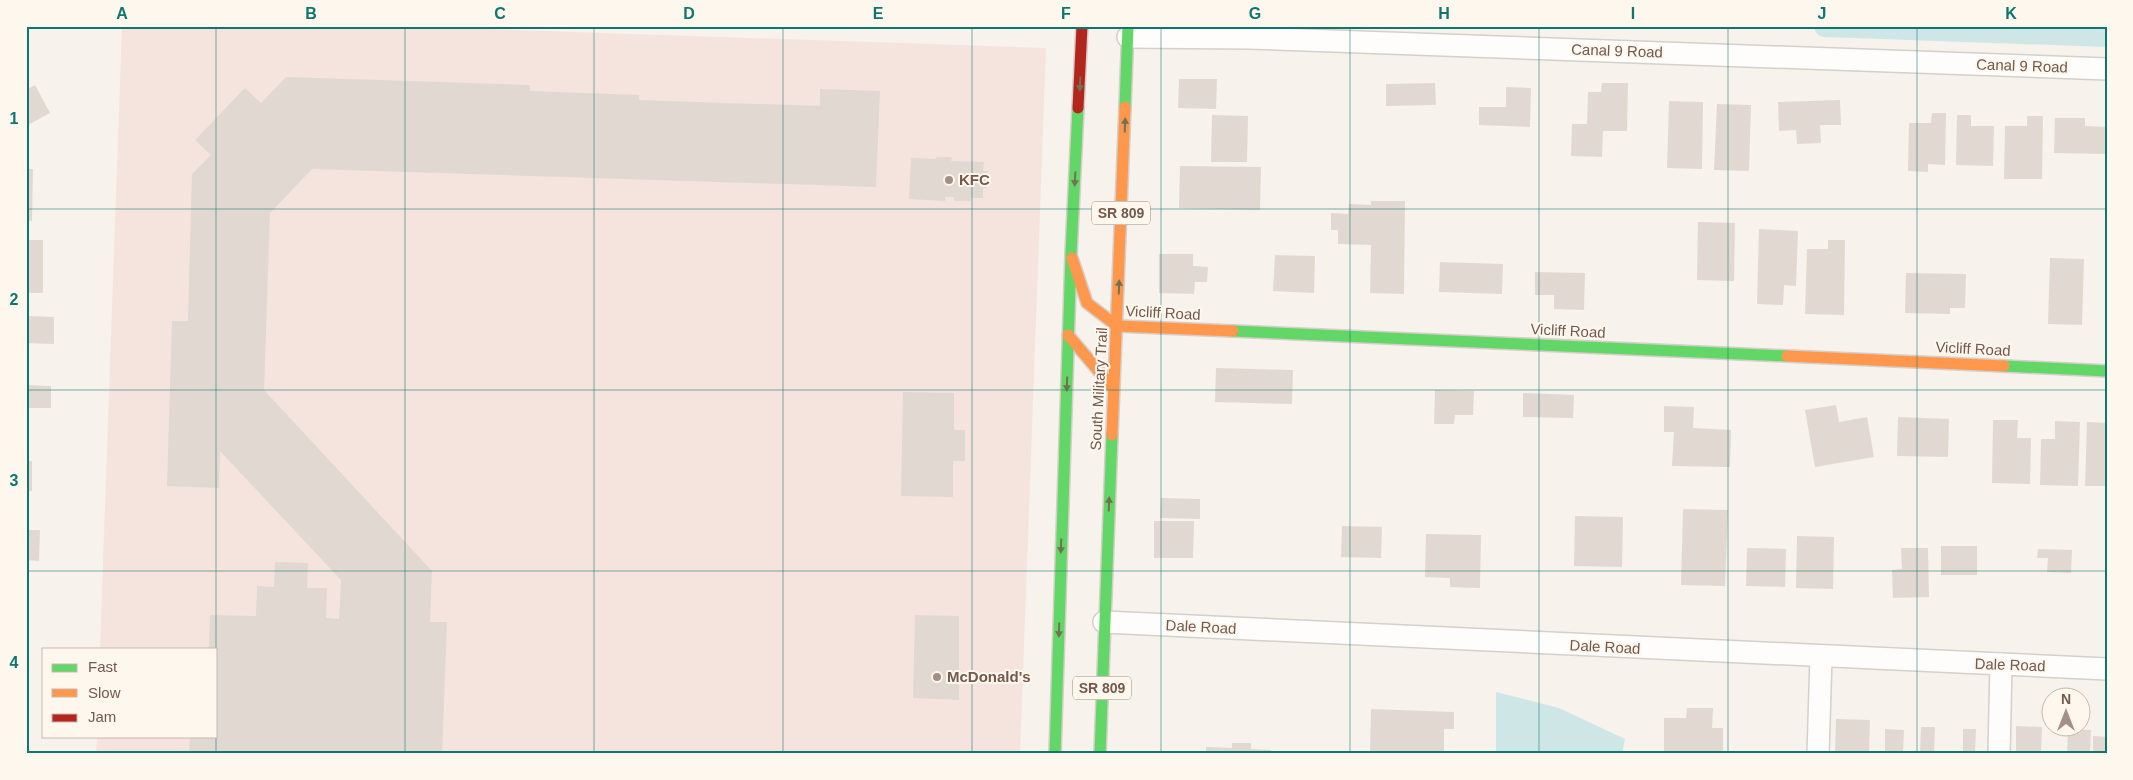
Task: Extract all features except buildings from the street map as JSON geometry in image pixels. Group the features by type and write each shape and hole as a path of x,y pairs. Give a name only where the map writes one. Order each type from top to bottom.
{"main road":[{"name":"South Military Trail","path":"1055,754 1071,254 1082,26"},
{"name":"South Military Trail","path":"1100,754 1128,32"},
{"name":"Vicliff Road","path":"1071,254 1087,303 1117,326 2107,371"},
{"path":"1068,335 1113,388"}],"street":[{"name":"Canal 9 Road","path":"1128,32 2107,69"},
{"name":"Dale Road","path":"1104,622 2107,669"},
{"path":"1818,754 1821,657"},
{"path":"1999,754 2001,664"}],"shaded area":[{"path":"122,26 397,26 1046,48 1020,754 96,754 97,738 218,738 218,648 100,648"}],"water":[{"path":"1496,692 1559,708 1625,739 1622,754 1496,754"}],"waterway":[{"path":"1825,26 2107,36"}],"traffic: fast":[{"path":"1125,107 1128,26"},
{"path":"1055,754 1071,254 1078,108"},
{"path":"1233,331 1787,356"},
{"path":"2004,366 2107,371"},
{"path":"1100,754 1112,435"}],"traffic: slow":[{"path":"1112,435 1125,107"},
{"path":"1072,258 1087,303 1117,326 1233,331"},
{"path":"1068,335 1113,388"},
{"path":"1787,356 2004,366"}],"traffic: jam":[{"path":"1078,108 1082,26"}],"place":[{"name":"KFC","path":"949,180"},
{"name":"McDonald's","path":"937,677"}]}
